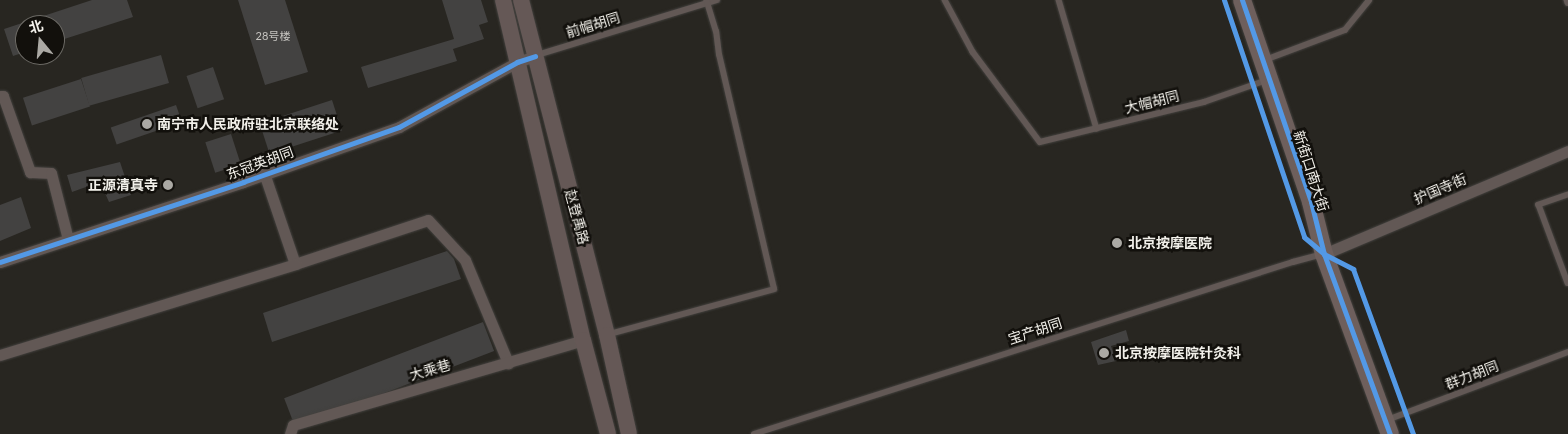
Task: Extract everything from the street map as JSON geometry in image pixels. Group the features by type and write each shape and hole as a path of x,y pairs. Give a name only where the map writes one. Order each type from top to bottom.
{"main road":[{"name":"赵登禹路","path":"503,0 583,340 608,434"},
{"name":"赵登禹路","path":"521,0 608,335 629,434"},
{"name":"新街口南大街","path":"1242,0 1311,202 1324,254 1388,427"}],"street":[{"name":"东冠英胡同","path":"0,262 399,127 517,62 534,56"},
{"path":"0,96 3,96 30,172 51,173 68,239"},
{"name":"护国寺街","path":"1324,254 1568,151"},
{"path":"264,173 296,264"},
{"path":"0,354 296,264 428,220 465,260 508,363"},
{"name":"大乘巷","path":"290,434 294,425 583,340"}],"lane":[{"name":"前帽胡同","path":"534,56 706,1 717,0"},
{"name":"大帽胡同","path":"945,0 973,52 1040,142 1204,102 1270,80"},
{"path":"1059,0 1097,129"},
{"path":"1263,61 1345,30 1369,0"},
{"path":"608,335 774,289 719,55 716,32 706,1"},
{"path":"1568,195 1540,204 1568,283"},
{"name":"宝产胡同","path":"754,434 1283,265 1324,254"},
{"name":"群力胡同","path":"1388,427 1568,352"}],"building":[{"path":"92,0 127,0 133,17 65,39 65,15 46,15"},
{"path":"238,0 285,0 308,72 265,85"},
{"path":"442,0 481,0 488,22 479,25 484,39 453,49 457,61 368,88 361,67 454,39"},
{"path":"15,25 15,55 13,56 4,29"},
{"path":"161,55 169,83 89,106 81,78"},
{"path":"213,67 224,99 198,108 187,76"},
{"path":"81,79 90,107 32,125 23,98"},
{"path":"332,100 342,130 270,154 260,123"},
{"path":"176,105 182,122 117,144 111,127"},
{"path":"231,134 241,164 215,173 205,142"},
{"path":"120,162 131,195 109,202 100,182 72,192 67,175"},
{"path":"21,197 31,228 0,241 0,205"},
{"path":"447,251 454,259 461,279 272,342 263,313"},
{"path":"483,322 494,351 295,427 284,398"},
{"name":"北京按摩医院针灸科","path":"1126,330 1129,341 1111,346 1116,361 1098,365 1091,342"}],"cycle path":[{"path":"1224,0 1304,237 1324,254 1353,269 1413,434"},
{"path":"1242,0 1311,202 1324,254 1390,434"},
{"path":"0,262 243,182 399,127 517,62 535,56"}],"place":[{"name":"南宁市人民政府驻北京联络处","path":"147,124"},
{"name":"正源清真寺","path":"168,185"},
{"name":"北京按摩医院","path":"1117,243"},
{"name":"北京按摩医院针灸科","path":"1104,353"}]}
